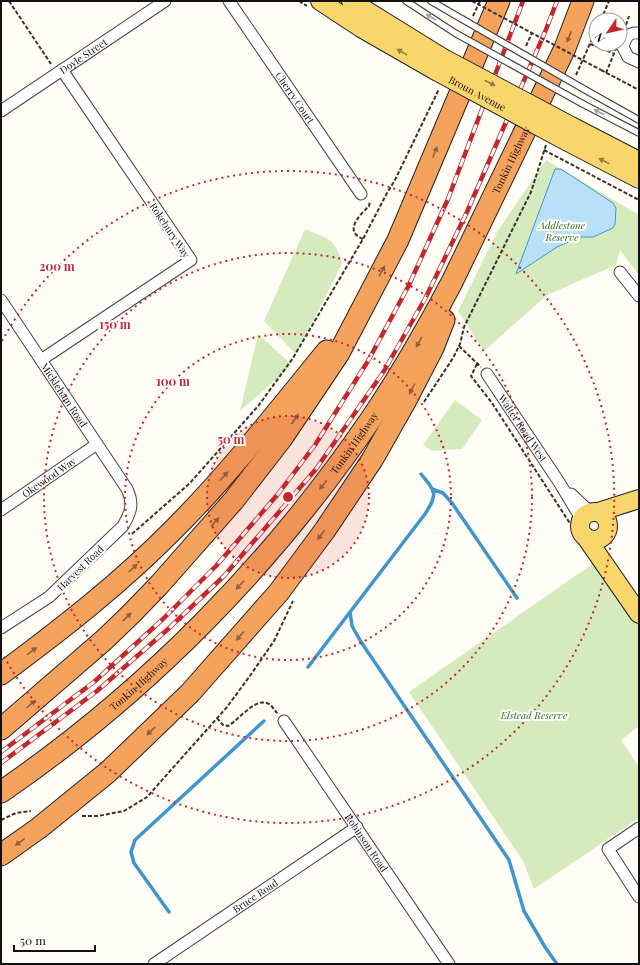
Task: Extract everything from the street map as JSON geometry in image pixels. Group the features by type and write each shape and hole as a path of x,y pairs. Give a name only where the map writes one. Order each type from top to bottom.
{"highway":[{"path":"1,729 132,614 234,500 282,438 339,353 398,240 499,1"},
{"name":"Tonkin Highway","path":"1,792 78,735 139,684 202,625 276,543 335,469 372,418 441,303 565,48 583,1"},
{"path":"1,855 38,828 108,772 190,693 279,592 325,530 372,460 406,400 433,348 487,211"},
{"path":"1,674 71,622 119,582 176,528 237,461 364,305"}],"main road":[{"name":"Broun Avenue","path":"320,1 361,28 440,72 569,134 639,161"},
{"name":"Broun Avenue","path":"351,1 440,72"},
{"name":"Broun Avenue","path":"569,134 639,179"},
{"path":"592,524 639,499"},
{"path":"592,524 639,505"},
{"name":"Walter Road West","path":"592,524 639,594"},
{"name":"Walter Road West","path":"592,524 639,614"}],"street":[{"name":"Doyle Street","path":"1,111 165,1"},
{"name":"Cherry Court","path":"229,1 361,194"},
{"path":"639,32 632,32 628,35 623,47 628,57 639,62"},
{"name":"Rokebury Way","path":"41,360 191,260 59,72"},
{"path":"620,272 639,296"},
{"name":"Mickleham Road","path":"1,300 128,489"},
{"name":"Walter Road West","path":"487,374 559,482 592,524"},
{"name":"Okewood Way","path":"1,510 97,444"},
{"name":"Harvest Road","path":"1,628 49,597 123,526 129,516 131,508 132,499 128,489"},
{"name":"Robinson Road","path":"284,721 449,964"},
{"name":"Bruce Road","path":"154,964 357,827"},
{"path":"639,828 608,849 639,897"}],"lane":[{"path":"406,1 455,33 583,104 639,133"},
{"path":"431,1 639,120"}],"path":[{"path":"9,1 59,72"},
{"path":"472,1 639,90"},
{"path":"470,22 480,1"},
{"path":"604,12 609,1"},
{"path":"606,73 615,52"},
{"path":"131,534 190,483 260,405 293,358 363,239 395,180 440,72"},
{"path":"544,150 639,200"},
{"path":"361,194 369,193 370,200 369,206 360,214 354,224 354,231 358,237 363,239"},
{"path":"459,346 487,374"},
{"path":"477,364 471,376 592,524"},
{"path":"216,718 223,725 228,726 254,706 267,703 284,721"},
{"path":"1,820 16,813 31,811"}],"green space":[{"name":"Addlestone Reserve","path":"546,160 639,215 639,275 620,250 616,265 547,295 484,351 458,311 497,232"},
{"path":"305,229 330,240 339,255 342,264 296,354 264,321"},
{"path":"258,334 291,364 288,369 240,411"},
{"path":"455,400 482,420 462,449 432,451 423,445"},
{"name":"Elstead Reserve","path":"598,560 639,621 639,726 621,740 639,767 639,818 534,889 523,861 409,692"}],"water":[{"path":"555,169 561,169 613,203 616,208 615,224 613,228 593,237 580,237 557,247 516,274"}],"waterway":[{"path":"308,667 425,514 432,502 434,493 430,485 421,474"},
{"path":"432,489 443,493 452,503 517,598"},
{"path":"350,612 352,626 361,642 509,860 524,911 545,947 557,964"},
{"path":"169,912 134,863 131,852 135,840 264,721"}],"railway":[{"path":"1,752 94,682 164,618 216,566 278,494 315,445 368,361 408,287 448,199 523,1"},
{"path":"1,763 97,691 167,630 224,576 316,469 384,371 426,297 467,212 557,1"}]}
